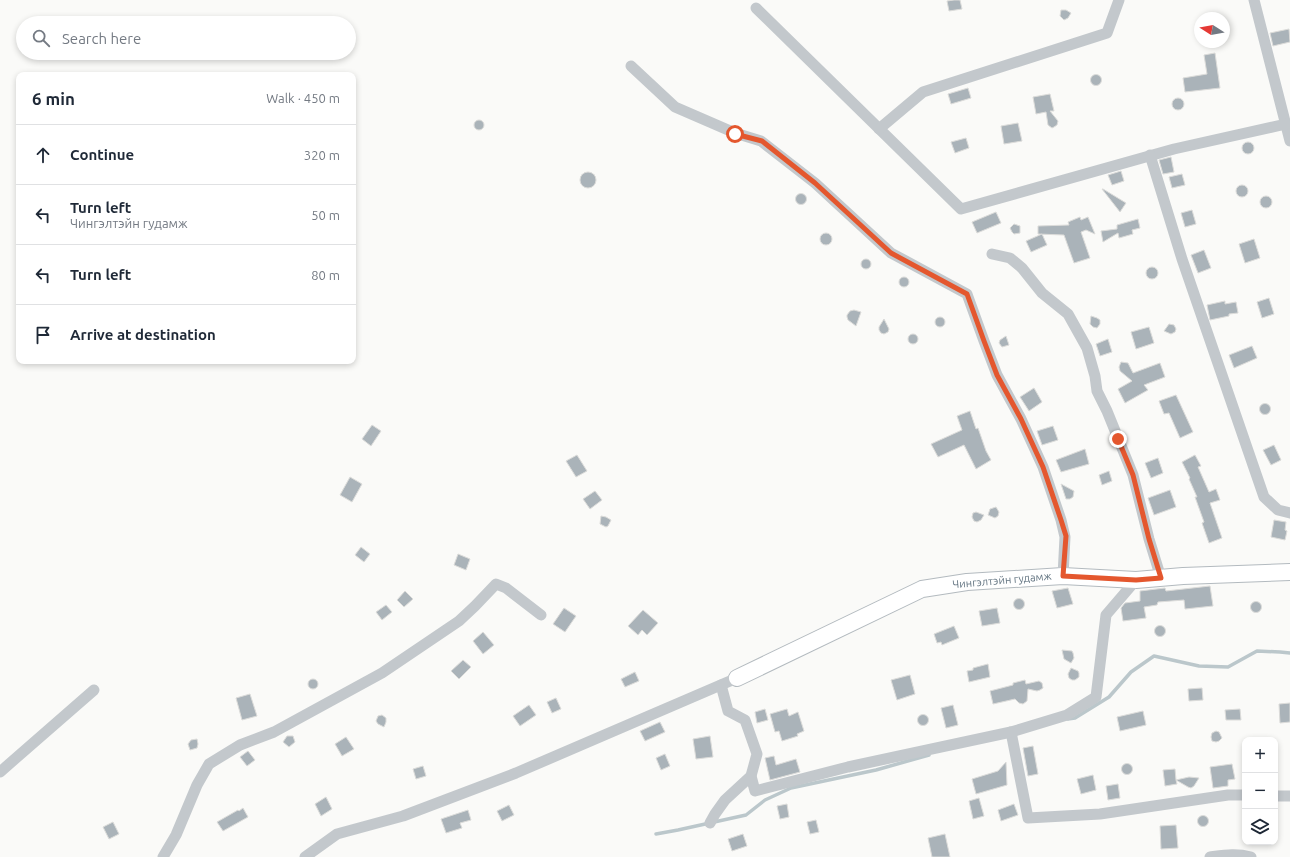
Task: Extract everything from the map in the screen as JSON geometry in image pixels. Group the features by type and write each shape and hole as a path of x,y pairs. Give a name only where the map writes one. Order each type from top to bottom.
{"main road":[{"name":"Чингэлтэйн гудамж","path":"737,678 922,589 967,582 1063,576 1136,580 1290,572"}],"street":[{"path":"879,128 923,92 1107,33 1119,0"},
{"path":"1254,0 1290,141"},
{"path":"756,8 961,209 1150,155 1286,124"},
{"path":"631,66 675,107 735,134 762,141 815,183 891,253 967,294 997,375 1021,419 1043,467 1066,536 1063,576"},
{"path":"1150,155 1182,259 1264,497 1278,510 1290,513"},
{"path":"992,254 1010,258 1022,268 1042,293 1068,314 1087,348 1095,376 1097,391 1107,411 1133,475 1149,539 1161,578"},
{"path":"721,685 728,711 745,720 757,754 751,776 754,791 848,766 1011,732 1067,715 1096,697 1106,615 1136,580"},
{"path":"162,857 176,835 197,785 209,764 240,745 274,732 382,673 459,621 496,584 506,588 541,615"},
{"path":"305,857 337,834 403,816 502,778 737,678"},
{"path":"0,772 94,690"},
{"path":"1011,732 1028,818 1100,814 1228,795 1242,795"},
{"path":"710,823 726,800 751,776"},
{"path":"1278,796 1290,796"},
{"path":"1210,857 1241,854 1251,857"}],"building":[{"path":"960,0 962,9 949,11 947,1"},
{"path":"1061,10 1066,10 1071,13 1068,18 1064,20 1060,16"},
{"path":"1289,29 1290,42 1273,46 1270,33"},
{"path":"1215,53 1220,88 1185,92 1183,78 1207,74 1204,55"},
{"path":"1094,75 1098,75 1100,76 1100,84 1094,85 1091,82 1091,78"},
{"path":"968,88 971,98 951,104 948,94"},
{"path":"1050,94 1054,111 1050,111 1058,121 1057,125 1052,128 1048,125 1046,112 1036,114 1033,97"},
{"path":"1176,98 1180,98 1184,104 1180,110 1176,110 1172,106 1172,102"},
{"path":"477,120 481,120 483,121 483,129 477,130 474,127 474,123"},
{"path":"1018,123 1022,141 1004,144 1001,126"},
{"path":"966,138 969,148 955,153 951,142"},
{"path":"1248,142 1252,144 1254,148 1252,152 1248,154 1244,152 1242,148 1244,144"},
{"path":"1171,157 1174,172 1163,174 1159,160"},
{"path":"1121,171 1124,181 1112,185 1108,175"},
{"path":"588,172 595,177 596,180 591,187 588,188 581,183 580,180 585,173"},
{"path":"1182,174 1185,185 1172,188 1169,177"},
{"path":"1240,185 1244,185 1248,191 1244,197 1240,197 1236,193 1236,189"},
{"path":"1102,189 1126,203 1120,212"},
{"path":"801,193 805,195 807,199 805,203 801,205 797,203 795,199 797,195"},
{"path":"1266,196 1270,198 1272,202 1270,206 1266,208 1262,206 1260,202 1262,198"},
{"path":"1192,210 1196,224 1185,227 1181,213"},
{"path":"996,212 1001,223 977,233 972,222"},
{"path":"1080,217 1081,220 1088,217 1095,234 1086,230 1081,232 1090,258 1074,263 1064,235 1038,234 1038,226 1069,225 1068,222"},
{"path":"1138,219 1140,228 1132,230 1133,234 1119,238 1118,233 1103,242 1101,231 1117,229 1117,225"},
{"path":"1014,224 1020,226 1020,233 1014,234 1012,232 1010,228"},
{"path":"826,233 830,235 832,239 830,243 826,245 822,243 820,239 822,235"},
{"path":"1042,234 1047,245 1031,252 1026,241"},
{"path":"1254,239 1260,258 1245,263 1239,244"},
{"path":"1204,250 1211,268 1198,273 1191,255"},
{"path":"864,259 868,259 870,260 870,268 864,269 861,266 861,262"},
{"path":"1152,267 1156,269 1158,273 1156,277 1152,279 1148,277 1146,273 1148,269"},
{"path":"902,277 906,277 908,278 908,286 902,287 899,284 899,280"},
{"path":"1269,298 1274,314 1262,318 1257,302"},
{"path":"1225,301 1225,304 1236,302 1238,313 1229,314 1229,316 1210,320 1207,305"},
{"path":"854,310 861,312 856,326 848,320 847,317 850,311"},
{"path":"1091,316 1100,320 1100,324 1097,328 1090,324"},
{"path":"938,317 942,317 944,318 944,326 938,327 935,324 935,320"},
{"path":"884,319 889,329 888,332 884,334 881,333 879,327"},
{"path":"1169,324 1174,325 1176,329 1175,332 1171,334 1164,331"},
{"path":"1149,327 1154,343 1136,349 1131,332"},
{"path":"911,334 915,334 917,335 917,343 911,344 908,341 908,337"},
{"path":"1006,336 1009,345 1002,347 999,343 1000,340"},
{"path":"1108,339 1112,352 1100,356 1096,344"},
{"path":"1252,346 1257,358 1234,368 1229,355"},
{"path":"1121,362 1128,363 1133,373 1160,363 1165,377 1144,385 1148,390 1125,403 1118,389 1132,381 1120,371 1119,367"},
{"path":"1034,388 1042,402 1029,411 1020,397"},
{"path":"1176,395 1193,432 1180,438 1169,413 1164,414 1159,401"},
{"path":"1265,403 1269,405 1271,409 1269,413 1265,415 1261,413 1259,409 1261,405"},
{"path":"970,411 976,429 978,428 986,451 991,460 976,469 964,445 938,457 931,444 962,430 957,416"},
{"path":"372,425 381,431 371,446 362,439"},
{"path":"1053,426 1058,440 1042,445 1037,431"},
{"path":"1274,445 1281,460 1271,465 1263,450"},
{"path":"1085,449 1089,464 1061,472 1056,460"},
{"path":"577,455 587,471 576,477 566,461"},
{"path":"1195,455 1201,466 1198,467 1209,492 1216,489 1220,500 1210,503 1222,538 1209,543 1202,523 1204,522 1195,497 1197,497 1182,462"},
{"path":"1158,458 1163,473 1151,478 1145,463"},
{"path":"1109,471 1112,481 1102,485 1099,475"},
{"path":"350,477 362,484 352,502 340,495"},
{"path":"1061,484 1074,491 1073,497 1066,499"},
{"path":"1170,490 1176,507 1154,515 1148,498"},
{"path":"595,491 602,500 590,509 583,499"},
{"path":"996,507 999,512 998,516 995,518 988,515 990,509"},
{"path":"976,512 984,515 981,520 977,522 974,521 972,517 973,513"},
{"path":"601,516 611,520 608,526 606,527 600,524"},
{"path":"1274,520 1286,522 1285,530 1287,531 1285,540 1271,537"},
{"path":"361,547 370,554 364,562 355,555"},
{"path":"458,554 470,559 466,570 454,565"},
{"path":"1210,586 1213,606 1185,609 1184,600 1158,602 1157,605 1144,607 1146,618 1123,621 1121,608 1125,603 1140,601 1140,591 1165,588 1166,591"},
{"path":"1068,588 1073,604 1057,608 1052,591"},
{"path":"405,591 413,599 404,607 397,600"},
{"path":"1017,599 1021,599 1023,600 1023,608 1017,609 1014,606 1014,602"},
{"path":"1254,602 1258,602 1260,603 1260,611 1254,612 1251,609 1251,605"},
{"path":"386,605 392,612 382,620 376,612"},
{"path":"564,608 576,616 565,632 553,624"},
{"path":"997,608 1000,623 982,626 979,611"},
{"path":"643,610 658,623 647,635 642,630 638,635 628,626"},
{"path":"954,626 959,638 942,645 941,642 937,643 934,634"},
{"path":"1158,626 1162,626 1164,627 1164,635 1158,636 1155,633 1155,629"},
{"path":"483,632 494,645 483,654 473,641"},
{"path":"1062,650 1072,651 1074,658 1071,663 1064,659"},
{"path":"463,660 471,667 459,679 451,671"},
{"path":"988,664 990,677 969,682 967,671"},
{"path":"1071,668 1079,673 1079,677 1075,680 1069,678 1068,674"},
{"path":"635,672 639,681 625,687 621,679"},
{"path":"910,675 915,694 897,700 891,680"},
{"path":"313,679 318,684 313,689 308,684"},
{"path":"1025,680 1026,684 1039,681 1042,683 1043,688 1037,691 1028,689 1027,701 1023,704 1019,703 1015,699 993,704 990,691"},
{"path":"1202,688 1203,700 1189,701 1188,689"},
{"path":"250,694 257,716 242,720 236,698"},
{"path":"556,698 561,709 552,713 547,702"},
{"path":"1290,703 1290,722 1280,723 1279,704"},
{"path":"529,705 536,715 520,726 513,716"},
{"path":"953,705 958,725 946,728 941,708"},
{"path":"765,709 768,720 757,723 755,712"},
{"path":"787,709 789,716 798,712 804,731 797,734 798,736 782,741 779,731 775,732 770,714"},
{"path":"1240,709 1241,720 1226,720 1225,710"},
{"path":"1143,711 1146,725 1120,731 1117,717"},
{"path":"382,715 386,718 384,727 376,721 378,716"},
{"path":"921,715 925,715 927,716 927,724 921,725 918,722 918,718"},
{"path":"660,722 665,732 645,741 640,731"},
{"path":"1216,731 1219,732 1222,738 1216,742 1212,741 1211,737 1212,733"},
{"path":"287,736 293,736 295,742 289,747 283,742"},
{"path":"710,736 713,757 696,759 693,739"},
{"path":"346,737 354,749 342,756 335,744"},
{"path":"197,739 197,748 190,750 188,744 191,740"},
{"path":"1033,746 1038,774 1028,776 1023,748"},
{"path":"248,751 255,760 247,766 240,757"},
{"path":"665,754 670,766 661,770 656,758"},
{"path":"774,756 776,765 796,759 800,772 770,780 765,758"},
{"path":"1006,762 1007,785 976,794 972,779 998,771"},
{"path":"1125,764 1129,764 1131,765 1131,773 1125,774 1122,771 1122,767"},
{"path":"1232,764 1235,779 1228,780 1228,786 1213,788 1210,767"},
{"path":"423,766 426,776 416,779 413,769"},
{"path":"1175,769 1177,784 1165,786 1163,770"},
{"path":"1093,775 1096,790 1081,794 1077,779"},
{"path":"1189,777 1199,778 1191,788 1176,780"},
{"path":"1118,784 1120,798 1108,800 1106,786"},
{"path":"326,797 332,809 321,816 315,804"},
{"path":"979,798 984,816 973,819 969,801"},
{"path":"787,804 789,817 780,819 777,806"},
{"path":"1014,804 1018,815 1001,821 998,810"},
{"path":"509,805 514,815 502,821 497,811"},
{"path":"243,808 248,817 223,831 217,822"},
{"path":"468,810 471,820 460,823 462,828 446,833 441,819"},
{"path":"1201,816 1205,816 1207,817 1207,825 1201,826 1198,823 1198,819"},
{"path":"816,820 819,832 810,834 807,822"},
{"path":"113,822 119,834 109,839 103,827"},
{"path":"1176,825 1178,848 1161,849 1160,826"},
{"path":"743,834 747,846 732,851 728,839"},
{"path":"945,834 950,857 932,857 928,838"}],"waterway":[{"path":"1068,719 1075,718 1109,697 1131,672 1154,656 1199,666 1228,667 1257,651 1290,653"},
{"path":"656,834 746,815 765,800 791,788 876,770 929,755"}],"route":[{"path":"735,134 762,141 815,183 891,253 967,294 997,375 1021,419 1043,467 1066,536 1063,576 1136,580 1161,578 1149,539 1133,475 1118,439"}]}
